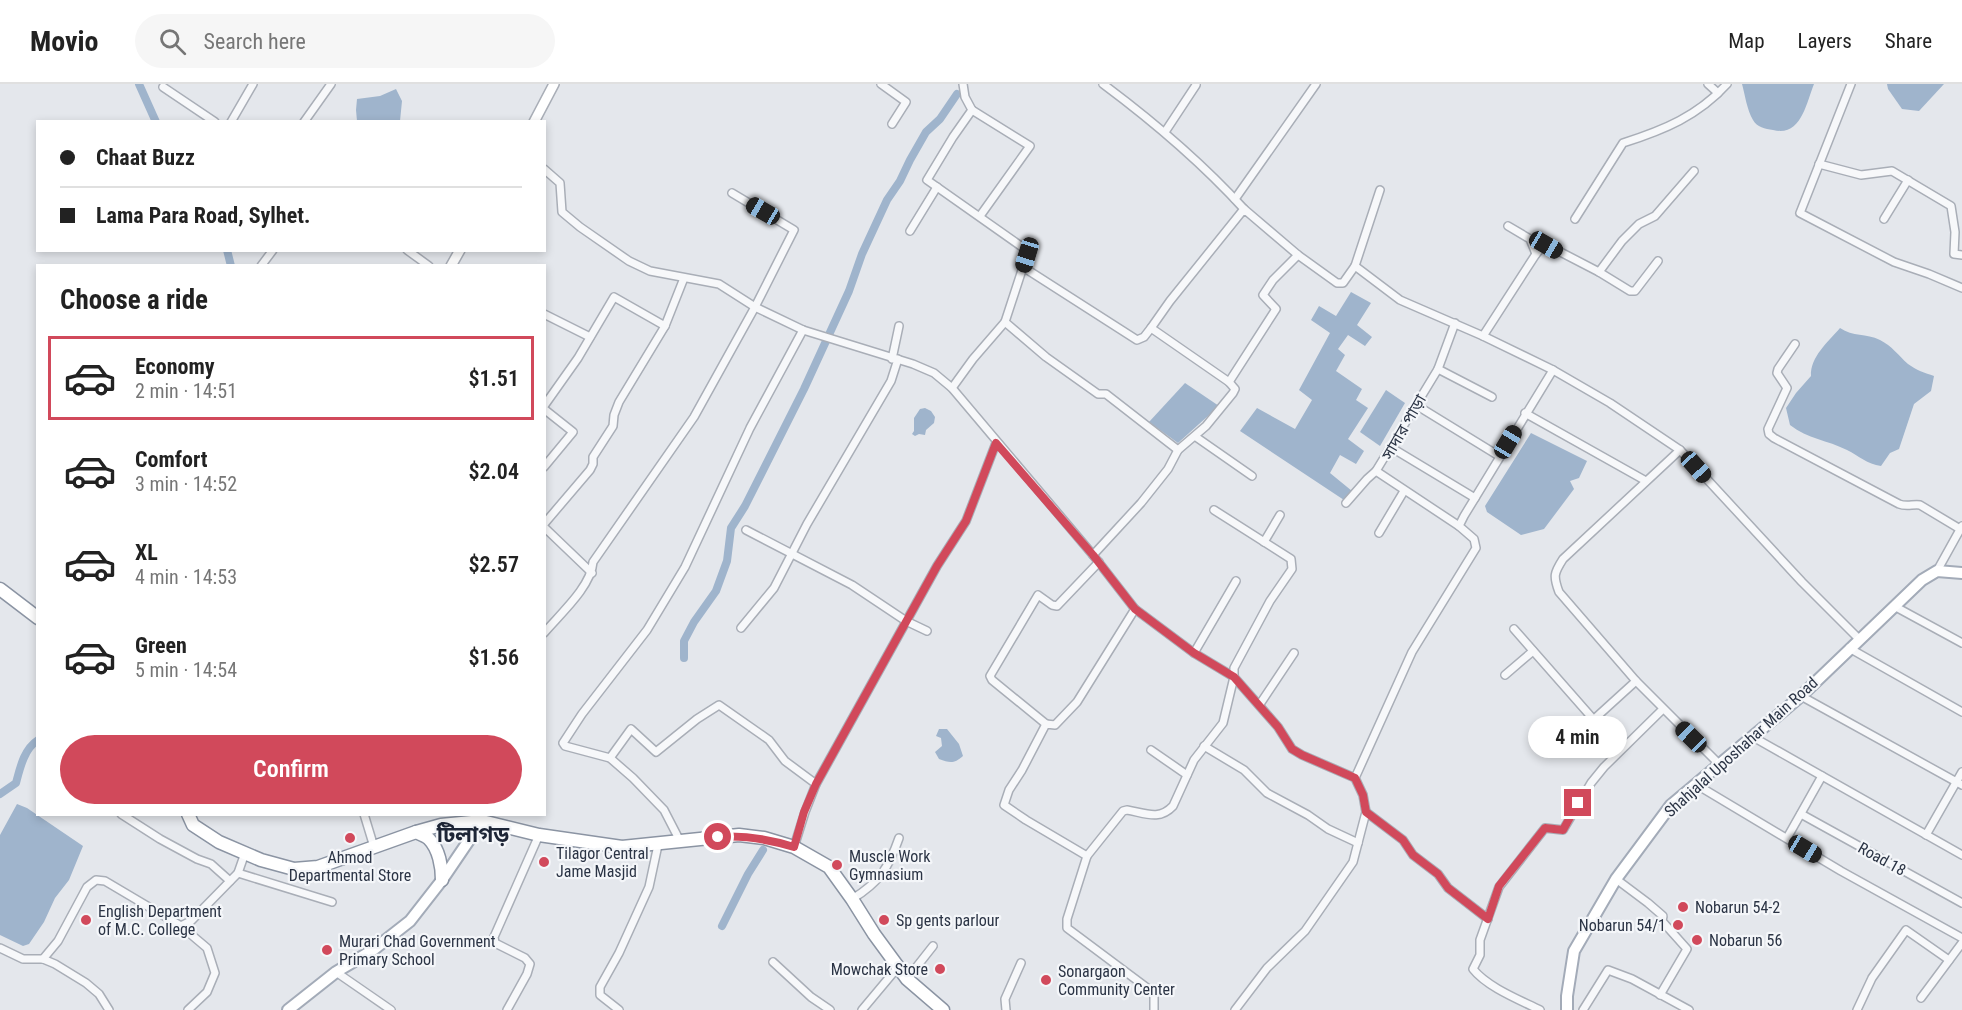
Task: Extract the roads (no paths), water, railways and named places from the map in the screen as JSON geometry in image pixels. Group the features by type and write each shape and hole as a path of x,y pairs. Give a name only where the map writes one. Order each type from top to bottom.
{"highway":[{"path":"0,589 36,616"},
{"path":"189,816 193,825 219,842 261,860 294,869 318,867 416,832 483,818 539,835 622,847 739,835 764,838 794,847 829,867 907,979 942,1010"},
{"path":"416,832 429,839 439,856 442,880"}],"main road":[{"name":"Shahjalal Uposhahar Main Road","path":"1567,1010 1574,951 1616,879 1671,805 1801,696 1922,580 1937,571"},
{"path":"1937,571 1962,573"},
{"path":"288,1010 336,972 373,950 410,921 442,880 483,818"}],"street":[{"path":"232,120 253,84"},
{"path":"305,120 331,84"},
{"path":"535,120 554,84"},
{"path":"881,84 906,102 892,124"},
{"path":"963,84 965,97 972,110 1030,146 980,216"},
{"path":"1103,84 1165,132 1244,209 1298,255 1337,283 1343,283 1355,266 1380,190"},
{"path":"1234,199 1316,84"},
{"path":"1708,84 1718,93"},
{"path":"1575,219 1623,142 1655,133 1686,118 1698,111 1727,84"},
{"path":"1851,84 1800,213 1894,262 1962,288"},
{"path":"1165,132 1196,85"},
{"path":"163,87 212,120"},
{"path":"952,388 1005,322 1027,255 1025,249 927,180 972,110"},
{"path":"1819,164 1860,175 1892,171 1951,206 1954,254 1962,255"},
{"path":"546,171 560,183 562,212 580,227 639,266 650,271 719,284 755,307 803,330 934,373 952,388 996,443 1099,562 1135,609 1194,653 1234,677 1260,704 1292,749 1355,778 1363,795 1366,812 1353,862 1305,931 1267,968 1235,1010"},
{"path":"1599,272 1622,241 1639,224 1655,216 1694,171"},
{"path":"1884,219 1908,180"},
{"path":"909,231 937,187"},
{"path":"546,631 586,583 592,573 592,562 694,417 755,307 794,230 732,193"},
{"path":"1023,267 1137,340 1144,337 1244,209"},
{"path":"1508,226 1530,239 1536,254"},
{"path":"1484,336 1540,248 1546,245 1633,291 1658,261"},
{"path":"410,252 426,264"},
{"path":"1228,382 1275,309 1263,295 1273,279 1298,255"},
{"path":"1355,266 1400,300 1553,369 1610,403 1680,450 1858,639"},
{"path":"546,524 590,470 593,457 613,426 619,402 665,326 684,278"},
{"path":"546,404 578,358 614,297 665,326"},
{"path":"546,316 590,337"},
{"path":"1005,322 1046,357 1098,394 1106,394 1178,450"},
{"name":"সাদার পাড়া","path":"1455,323 1438,369 1377,471 1459,526"},
{"path":"741,628 774,588 791,553 891,381 899,326"},
{"path":"1093,555 1141,503 1168,469 1178,450 1196,437 1235,389 1151,328"},
{"path":"680,840 664,810 610,758 565,746 563,743 647,630 680,576 750,428 803,330"},
{"path":"1795,344 1778,369 1787,388 1768,429 1769,434 1899,504 1920,505 1961,528 1937,571"},
{"path":"1438,369 1492,397"},
{"path":"1355,778 1413,652 1476,548 1474,539 1459,526 1553,369"},
{"path":"1416,405 1500,456"},
{"path":"546,409 573,432 546,465"},
{"path":"1525,413 1646,481"},
{"path":"1196,437 1252,476"},
{"path":"794,847 804,812 816,784 937,566 966,521 996,443"},
{"path":"1392,448 1475,498"},
{"path":"1680,450 1563,559 1555,571 1555,582 1559,592 1636,681 1720,765"},
{"path":"1346,503 1377,471"},
{"path":"1379,533 1404,491"},
{"path":"1154,1010 1155,993 1067,928 1067,919 1087,856 1123,811 1160,816 1173,806 1194,760 1223,723 1234,668 1270,601 1292,569 1291,559 1214,510"},
{"path":"1264,542 1280,515"},
{"path":"546,528 592,573"},
{"path":"746,530 852,585 906,621 927,630"},
{"path":"1099,562 1057,606 1038,595 990,676 992,680 1046,724 1055,725 1077,702 1135,609"},
{"path":"1194,653 1236,580"},
{"path":"1894,606 1962,643"},
{"path":"1514,629 1594,720"},
{"path":"1849,648 1962,712"},
{"path":"1504,675 1533,651"},
{"path":"1260,704 1294,653"},
{"path":"1581,731 1636,681"},
{"path":"1801,696 1959,784"},
{"path":"610,758 630,729 656,752 697,719 719,705 769,740 785,761 816,784"},
{"path":"1540,1010 1501,990 1473,969 1480,955 1480,940 1499,886 1545,828 1563,830 1591,783 1604,767 1663,709"},
{"path":"1046,724 1009,790 1004,805 1087,856"},
{"path":"1753,737 1962,855"},
{"path":"1204,746 1244,770 1260,788 1274,798 1308,815 1328,829 1358,843"},
{"path":"1151,750 1187,775"},
{"path":"1926,835 1959,784 1962,772"},
{"path":"1787,838 1822,776"},
{"path":"1696,785 1962,938"},
{"path":"1366,812 1403,840 1413,855 1438,874 1448,888 1488,919"},
{"name":"Road 18","path":"1801,814 1962,903"},
{"path":"124,816 160,839 211,864 230,881"},
{"path":"365,816 374,847"},
{"path":"507,1010 530,964 525,958 495,943 494,937 539,835"},
{"path":"852,899 868,890 885,872 892,861 899,838"},
{"path":"619,1010 600,995 600,987 619,953 649,887 658,845"},
{"path":"181,926 191,921 238,873 245,853"},
{"path":"238,873 332,902"},
{"path":"1616,879 1663,916 1662,921 1687,949 1660,995"},
{"path":"43,959 58,941 87,887 96,880 105,881 181,926 207,948 215,973 207,992 188,1010"},
{"path":"1857,1010 1872,978 1906,930 1949,960"},
{"path":"1921,998 1962,943"},
{"path":"907,979 933,946"},
{"path":"0,948 23,959 43,959 55,964 99,994 109,1010"},
{"path":"773,962 811,997 830,1010"},
{"path":"1006,1010 1005,999 1021,963"},
{"path":"861,1010 898,967"},
{"path":"1583,1010 1608,970 1632,979 1689,1010"},
{"path":"336,972 391,1010"}],"water":[{"path":"1742,84 1814,84 1801,117 1790,129 1782,131 1764,128 1755,122 1749,112"},
{"path":"1887,84 1944,84 1919,111 1902,109"},
{"path":"396,89 402,101 400,120 357,120 357,99 380,96"},
{"path":"1351,292 1371,303 1357,325 1372,337 1365,346 1348,335 1338,349 1345,355 1336,371 1362,389 1356,400 1368,408 1348,439 1364,451 1356,464 1340,455 1330,473 1352,491 1344,500 1240,431 1257,408 1295,429 1312,400 1299,390 1330,333 1311,320 1319,306 1336,316"},
{"path":"1840,328 1850,333 1880,340 1911,366 1934,376 1931,391 1914,404 1899,449 1890,453 1881,466 1867,462 1851,452 1790,425 1786,408 1811,376 1813,362 1821,350"},
{"path":"1185,383 1219,406 1178,443 1149,422"},
{"path":"1386,390 1405,403 1380,446 1360,432"},
{"path":"925,408 935,417 934,423 926,430 925,435 915,436 912,434 914,418 920,409"},
{"path":"1531,433 1587,461 1579,478 1570,481 1574,489 1544,529 1521,535 1487,512 1485,506"},
{"path":"939,729 947,729 959,744 963,756 954,762 939,759 935,752 942,746 941,738 936,736"},
{"path":"17,804 27,808 83,846 69,880 55,898 44,922 29,944 23,946 0,935 0,835"}],"waterway":[{"path":"139,84 155,120"},
{"path":"684,658 684,641 694,622 716,591 727,561 731,528 745,506 804,389 887,200 900,181 926,132 940,119 957,94"},
{"path":"228,252 230,264"},
{"path":"0,794 16,783 26,754 36,742"},
{"path":"722,926 748,874 763,850"}],"place":[{"name":"Ahmod Departmental Store","path":"350,838"},
{"name":"Tilagor Central Jame Masjid","path":"544,862"},
{"name":"Muscle Work Gymnasium","path":"837,865"},
{"name":"Nobarun 54-2","path":"1683,907"},
{"name":"English Department of M.C. College","path":"86,920"},
{"name":"Sp gents parlour","path":"884,920"},
{"name":"Nobarun 54/1","path":"1678,925"},
{"name":"Nobarun 56","path":"1697,940"},
{"name":"Murari Chad Government Primary School","path":"327,950"},
{"name":"Mowchak Store","path":"940,969"},
{"name":"Sonargaon Community Center","path":"1046,980"}],"district":[{"name":"টিলাগড়","path":"473,834"}]}
